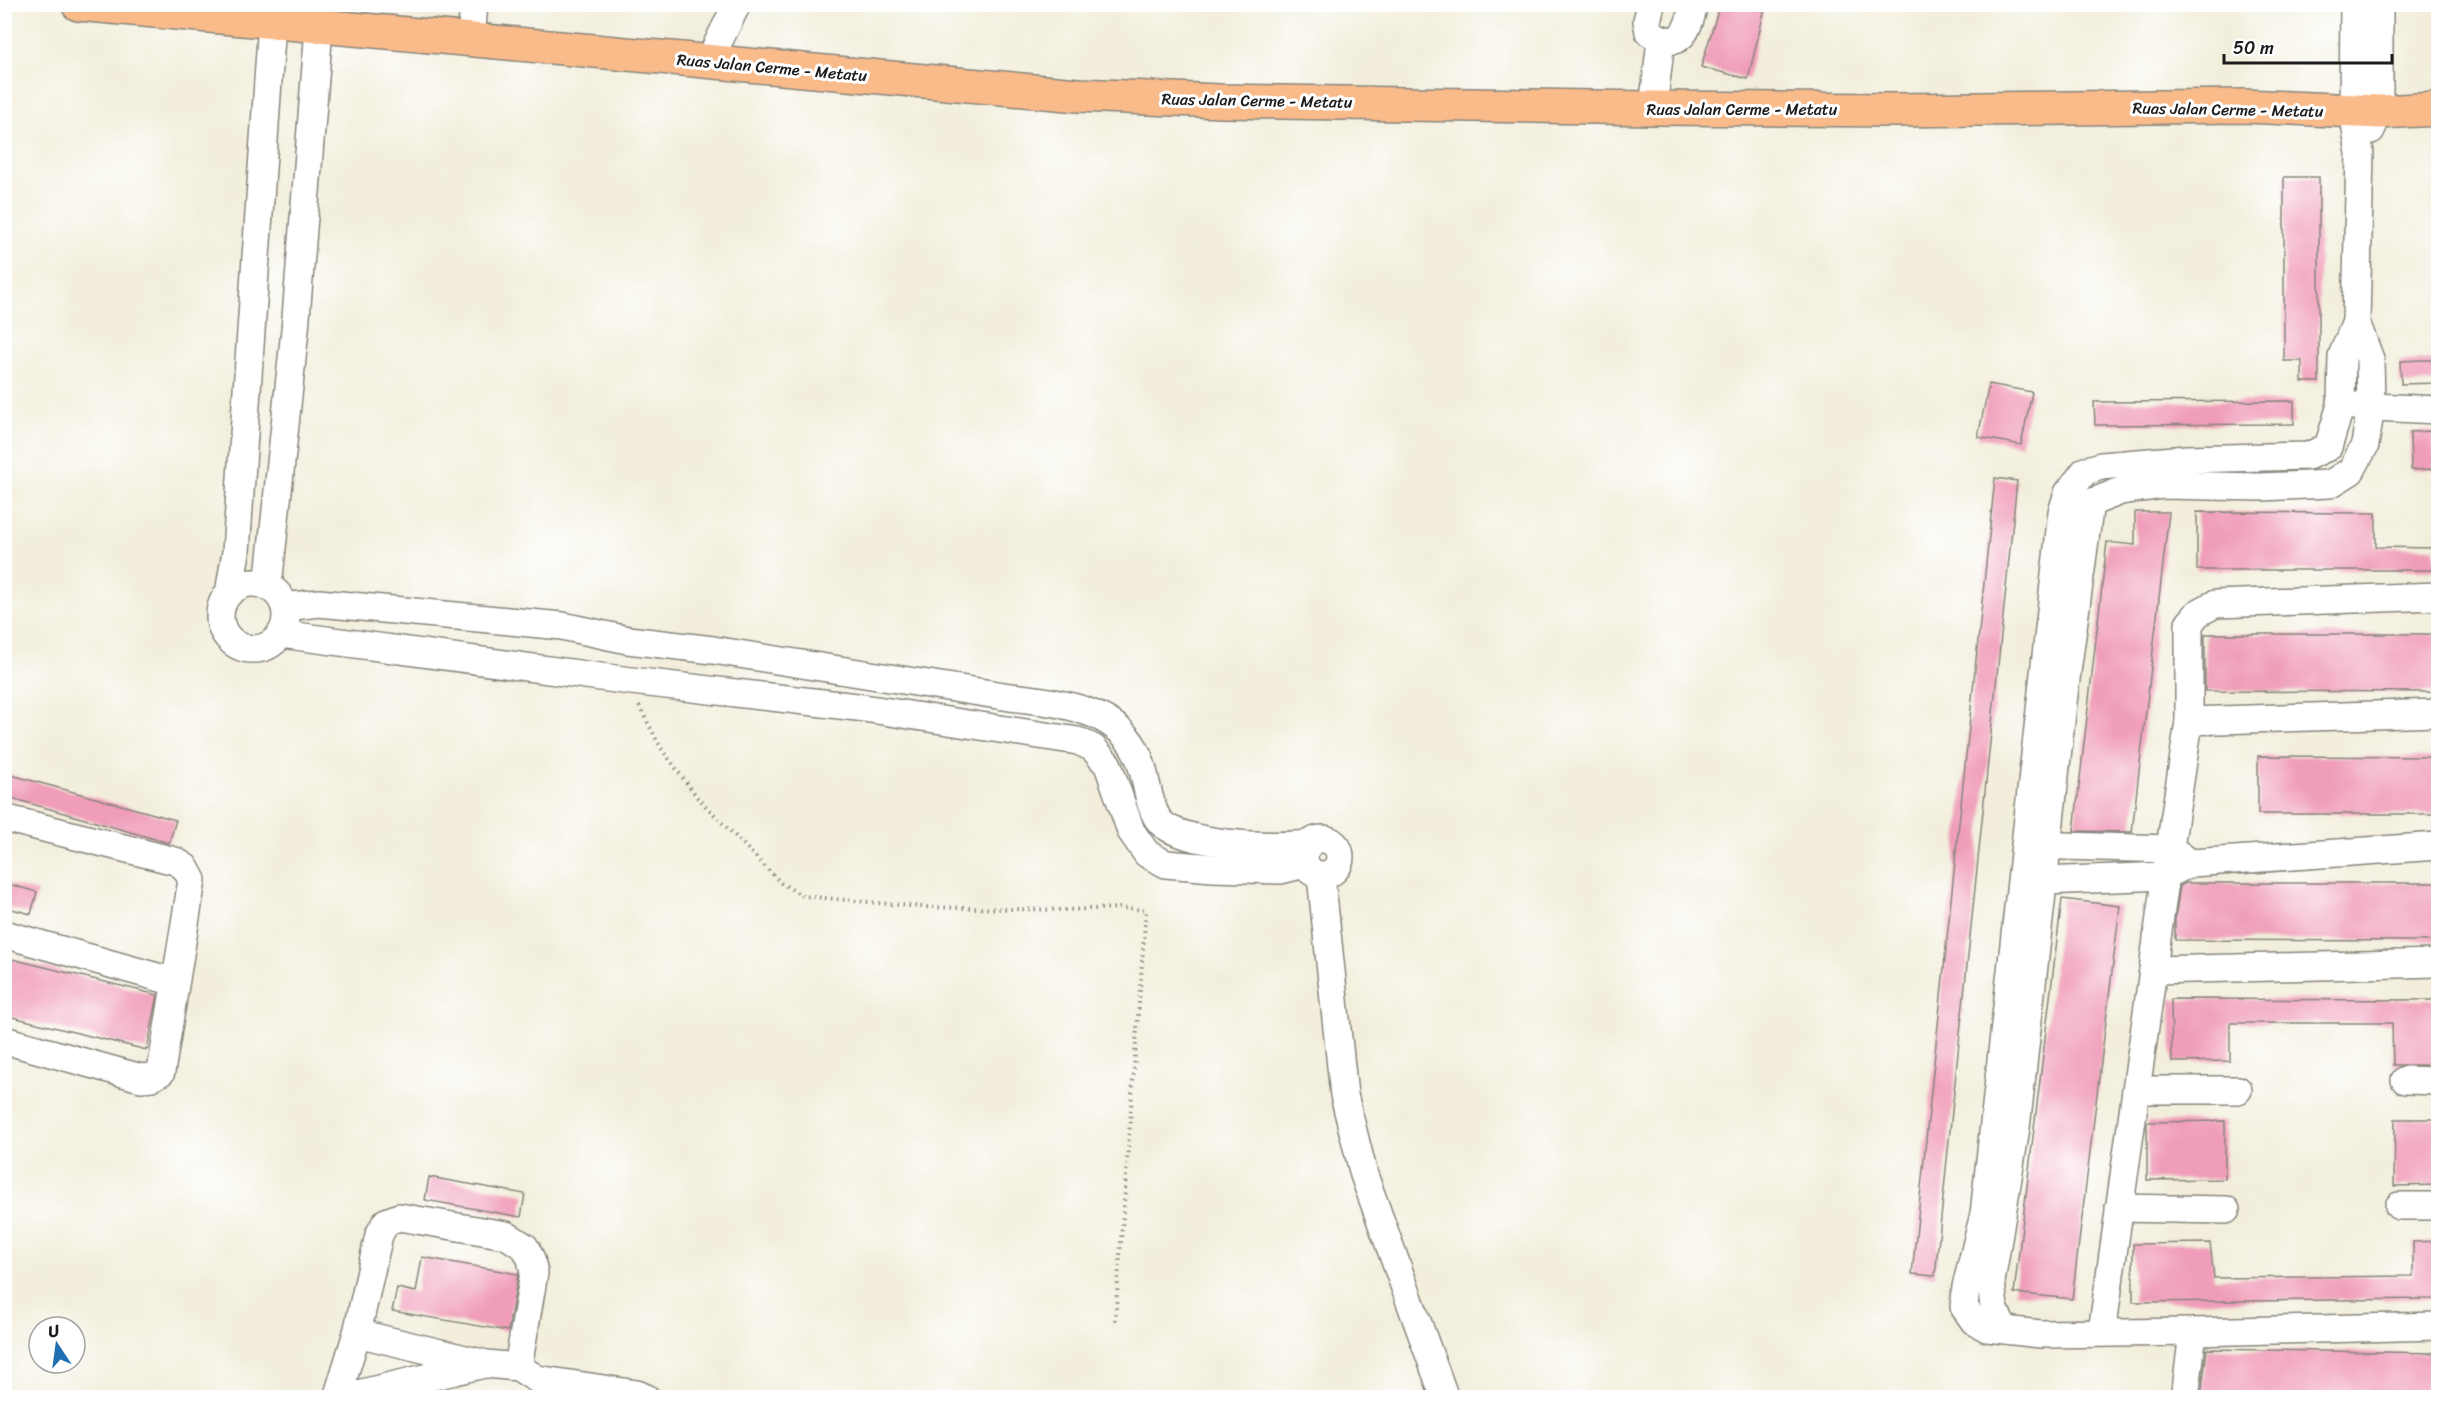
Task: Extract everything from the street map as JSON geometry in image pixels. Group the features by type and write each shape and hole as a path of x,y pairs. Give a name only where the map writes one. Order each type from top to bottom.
{"main road":[{"name":"Ruas Jalan Cerme - Metatu","path":"78,4 319,28 1078,95 1221,101 1653,108 1895,110 2244,106 2366,112 2439,109"}],"street":[{"path":"471,40 474,4"},
{"path":"709,61 738,4"},
{"path":"1651,4 1647,21 1649,32 1661,40 1675,39 1684,35 1689,28 1694,4"},
{"path":"2354,4 2366,112"},
{"path":"2083,493 2085,471 2101,466 2186,459 2308,456 2328,447 2341,405 2342,356 2356,322 2360,153 2379,4"},
{"path":"229,593 236,552 272,22"},
{"path":"268,586 295,330 319,28"},
{"path":"1653,108 1661,40"},
{"path":"2356,322 2370,359 2371,406 2365,445 2350,471 2330,484 2260,487 2164,485 2068,493 2062,512 2032,879 1984,1214 1966,1287 1964,1306 1974,1321 1987,1328 2042,1334 2439,1326"},
{"path":"252,329 295,330"},
{"path":"2341,405 2439,410"},
{"path":"254,583 268,586 279,595 285,608 286,621 281,634 271,644 258,650 244,649 232,643 223,632 219,618 221,605 229,593 240,585 254,583"},
{"path":"2102,1332 2164,876 2181,856 2189,722 2189,624 2198,613 2215,604 2439,596"},
{"path":"285,608 320,603 562,627 627,640 713,650 1010,697 1059,702 1108,721 1126,735 1139,757 1152,804 1159,820 1173,832 1236,844 1284,847 1311,861"},
{"path":"281,634 623,680 857,707 1078,741 1093,748 1108,765 1131,831 1147,854 1166,864 1281,870 1311,861"},
{"path":"623,680 627,640"},
{"path":"2189,722 2439,713"},
{"path":"4,818 175,861 185,867 192,880 161,1072 152,1077 141,1078 5,1045"},
{"path":"2036,846 2181,856 2439,846"},
{"path":"1311,861 1344,1095 1364,1175 1445,1398"},
{"path":"2032,879 2164,876"},
{"path":"4,934 175,982"},
{"path":"2153,970 2439,963"},
{"path":"2405,1080 2439,1081"},
{"path":"2136,1090 2238,1090"},
{"path":"2399,1206 2439,1206"},
{"path":"2119,1208 2226,1210"},
{"path":"486,1364 339,1398 380,1235 386,1222 399,1217 506,1235 525,1247 534,1273 532,1381"},
{"path":"2185,1398 2193,1332"},
{"path":"357,1333 486,1364 532,1381 638,1394 646,1398"}],"path":[{"path":"623,680 635,697 661,748 697,797 781,883 803,896 922,907 1146,910 1115,1321"}],"building":[{"path":"1720,4 1766,4 1748,79 1701,67"},
{"path":"2284,177 2319,177 2319,382 2302,382 2302,361 2284,361"},
{"path":"2439,360 2439,383 2401,384 2400,361"},
{"path":"1989,384 2032,392 2021,445 1978,437"},
{"path":"2294,401 2294,424 2095,425 2094,402"},
{"path":"2434,431 2435,469 2411,470 2410,432"},
{"path":"1995,478 2017,481 1935,1276 1912,1274"},
{"path":"2135,512 2169,512 2132,832 2074,831 2107,542 2135,545"},
{"path":"2197,512 2376,513 2376,547 2435,548 2435,570 2197,570"},
{"path":"2205,634 2438,634 2438,692 2205,691"},
{"path":"2258,756 2437,757 2436,814 2258,814"},
{"path":"4,773 176,820 169,843 4,796"},
{"path":"4,883 37,892 31,914 4,907"},
{"path":"2186,883 2439,883 2439,941 2175,940 2175,919 2180,886"},
{"path":"2062,899 2120,906 2072,1299 2014,1293"},
{"path":"4,957 158,995 147,1050 4,1015"},
{"path":"2171,999 2439,1000 2439,1065 2393,1065 2392,1023 2230,1023 2230,1061 2172,1062"},
{"path":"2395,1119 2439,1119 2439,1185 2394,1186"},
{"path":"2225,1121 2225,1179 2147,1180 2147,1122"},
{"path":"429,1177 525,1194 521,1217 425,1200"},
{"path":"2439,1241 2439,1299 2133,1302 2133,1244 2210,1243 2214,1278 2413,1276 2413,1242"},
{"path":"422,1257 518,1274 508,1331 392,1311 397,1288 416,1292"},
{"path":"2207,1349 2438,1353 2438,1398 2201,1398"}]}
